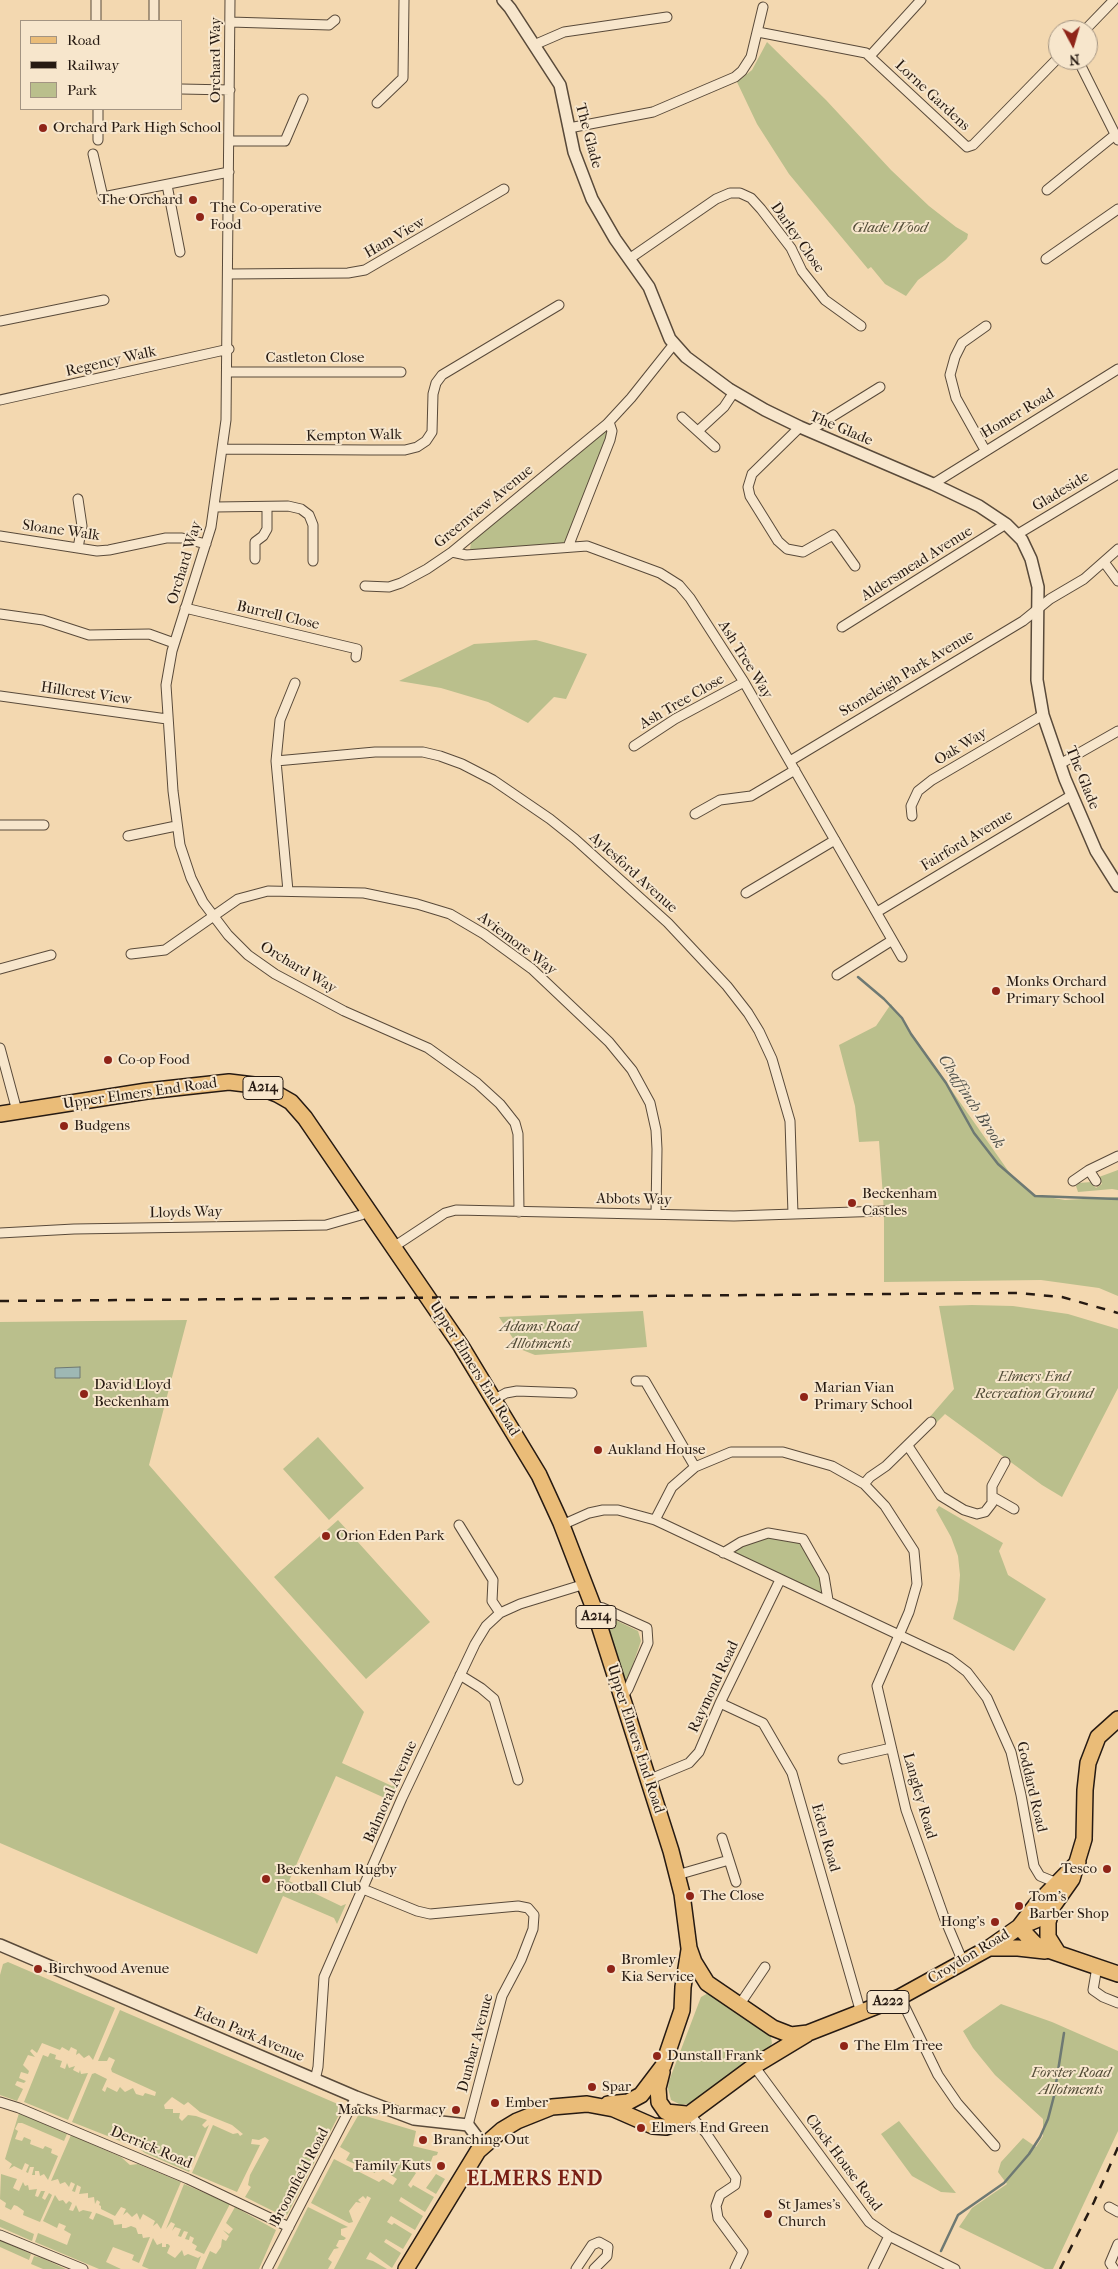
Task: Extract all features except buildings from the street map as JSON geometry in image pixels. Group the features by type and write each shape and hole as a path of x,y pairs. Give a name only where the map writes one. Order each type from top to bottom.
{"main road":[{"name":"Upper Elmers End Road","path":"0,1114 183,1086 229,1082 254,1085 277,1094 296,1107 311,1125 395,1246 495,1399 540,1475 585,1584 622,1697 677,1875 682,1894 689,1948"},
{"name":"Croydon Road","path":"406,2269 465,2169 483,2145 508,2126 541,2110 564,2105 599,2104 624,2113 646,2124 659,2127 671,2125 754,2066 808,2033 900,1997 989,1948 1019,1927 1036,1920 1053,1906 1072,1879 1084,1839 1085,1790 1088,1763 1098,1737 1118,1719"},
{"name":"Croydon Road","path":"1019,1927 1078,1862"},
{"path":"1053,1906 1047,1930 1052,1947 1058,1953"},
{"path":"1019,1927 1034,1943 1097,1968 1118,1974"},
{"path":"689,1948 694,1962 707,1983 773,2028 779,2040 775,2053"},
{"path":"687,2114 666,2112 658,2102 658,2088 663,2066 688,1990 689,1948"},
{"path":"989,1948 1018,1948 1058,1953"},
{"path":"688,1990 707,1983"},
{"name":"Croydon Road","path":"773,2028 791,2035 808,2033"},
{"path":"599,2104 622,2104 635,2099 648,2088 663,2066"}],"street":[{"path":"96,0 96,20"},
{"path":"154,0 154,20"},
{"name":"Orchard Way","path":"230,0 227,411 215,507 206,544 174,643 167,677 168,719 176,826 181,849 191,878 213,917 238,946 268,969 344,1011 421,1044 484,1089 512,1118 519,1141 519,1212"},
{"path":"377,103 403,78 404,0"},
{"name":"The Glade","path":"503,0 560,85 579,166 592,199 615,239 651,290 668,336 693,364 734,392 804,429 933,484 979,506 1018,534 1030,555 1038,593 1037,680 1043,715 1072,795 1096,851 1116,878"},
{"path":"870,56 921,0"},
{"path":"1095,20 1114,0"},
{"path":"569,128 653,112 727,81 739,74 749,62 763,7"},
{"path":"534,45 564,32 668,17"},
{"path":"230,22 329,25 335,20"},
{"name":"Lorne Gardens","path":"758,32 857,50 870,56 966,147 974,145 1048,68"},
{"path":"1047,190 1117,137 1083,70"},
{"path":"182,89 230,90"},
{"path":"230,141 285,141 303,100"},
{"path":"98,110 98,140"},
{"path":"93,154 101,196 229,172"},
{"path":"167,185 180,252"},
{"name":"Ham View","path":"229,274 348,273 365,270 504,190"},
{"name":"Darley Close","path":"629,259 716,200 730,193 740,193 751,198 761,209 791,248 802,272 825,300 861,326"},
{"path":"1046,259 1118,209"},
{"path":"0,321 104,300"},
{"name":"Kempton Walk","path":"223,449 406,450 417,447 426,441 432,432 433,394 436,383 442,375 559,306"},
{"path":"985,450 956,398 950,375 955,357 962,343 986,326"},
{"name":"Greenview Avenue","path":"365,586 388,586 401,583 427,569 452,552 609,422 674,344"},
{"name":"Regency Walk","path":"0,400 228,350"},
{"name":"Homer Road","path":"933,484 1118,369"},
{"name":"Castleton Close","path":"228,372 401,372"},
{"path":"855,566 833,535 803,552 787,549 778,540 750,496 749,483 752,474 804,429 880,387"},
{"path":"699,430 724,407 734,392"},
{"path":"682,417 699,430 715,447"},
{"path":"568,547 610,440 612,431 609,422"},
{"name":"Gladeside","path":"1018,534 1118,474"},
{"path":"78,499 82,526 78,548"},
{"path":"215,507 295,507 309,515 314,530 313,560"},
{"path":"254,559 255,542 263,536 267,529 267,507"},
{"name":"Aldersmead Avenue","path":"842,627 1006,524"},
{"name":"Sloane Walk","path":"0,536 78,548 109,550 166,538 182,538 206,544"},
{"name":"Ash Tree Way","path":"452,552 466,555 568,547 591,548 660,573 675,582 690,598 744,682 891,941 902,957"},
{"name":"Stoneleigh Park Avenue","path":"790,761 1023,620 1084,579 1118,549"},
{"path":"1104,562 1118,581"},
{"name":"Burrell Close","path":"185,608 357,649 356,657"},
{"path":"0,614 43,620 89,635 149,634 174,643"},
{"name":"Ash Tree Close","path":"634,746 675,718 744,682"},
{"path":"288,891 276,761 280,720 295,683"},
{"name":"Hillcrest View","path":"0,696 168,719"},
{"name":"Oak Way","path":"912,816 911,806 918,791 932,780 1043,715"},
{"path":"1060,764 1118,731"},
{"name":"Aylesford Avenue","path":"276,761 375,752 423,752 440,756 462,764 493,780 550,818 575,839 668,923 727,986 759,1031 772,1059 788,1114 793,1214"},
{"path":"696,814 720,800 751,796 795,770"},
{"name":"Fairford Avenue","path":"876,912 1072,795"},
{"path":"0,825 44,825"},
{"path":"128,836 176,826"},
{"path":"746,893 835,840"},
{"name":"Aviemore Way","path":"131,954 165,950 238,899 250,894 268,891 364,893 390,897 439,910 470,924 547,982 609,1042 642,1086 650,1104 656,1130 656,1214"},
{"path":"837,975 891,941"},
{"path":"0,969 51,955"},
{"path":"0,1048 17,1111"},
{"path":"1073,1181 1089,1170 1118,1156"},
{"path":"1089,1170 1096,1181"},
{"name":"Lloyds Way","path":"0,1233 74,1229 326,1225 361,1215 370,1210"},
{"name":"Abbots Way","path":"395,1246 450,1211 697,1216 884,1211"},
{"path":"636,1381 645,1381 695,1467"},
{"path":"495,1399 506,1393 517,1391 572,1393"},
{"path":"864,1484 908,1446 930,1422"},
{"path":"908,1446 942,1496 964,1510 977,1514 985,1512 992,1503 992,1486 1005,1462"},
{"name":"Langley Road","path":"655,1520 672,1487 695,1467 731,1452 783,1452 832,1466 864,1484 885,1506 914,1551 917,1584 909,1612 877,1686 906,1810 944,1917 963,1962"},
{"path":"993,1497 1014,1509"},
{"name":"Goddard Road","path":"562,1525 589,1513 604,1510 618,1510 655,1520 950,1659 966,1672 988,1698 1011,1752 1022,1795 1034,1866 1040,1876 1057,1883"},
{"path":"459,1525 494,1580 492,1601 500,1613"},
{"path":"722,1553 741,1542 768,1532 803,1539 824,1576 828,1600"},
{"name":"Raymond Road","path":"648,1780 689,1764 699,1752 720,1703 780,1580"},
{"name":"Balmoral Avenue","path":"315,2080 318,2067 324,1977 480,1634 500,1613 520,1604 585,1584"},
{"path":"593,1606 603,1608 647,1628 648,1643 628,1690 622,1697"},
{"path":"460,1675 494,1699 518,1780"},
{"name":"Eden Road","path":"720,1703 763,1723 792,1773 861,2013"},
{"path":"844,1759 890,1748"},
{"path":"722,1838 736,1882"},
{"path":"677,1875 729,1860"},
{"name":"Dunbar Avenue","path":"363,1888 423,1913 445,1914 518,1906 528,1908 534,1915 533,1929 521,1960 502,1996 468,2125"},
{"name":"Eden Park Avenue","path":"0,1945 356,2098 414,2119 468,2125"},
{"path":"740,2004 765,1967"},
{"path":"1097,1968 1093,1990 1103,1997 1118,2003"},
{"path":"900,1997 938,2074 958,2104 995,2146"},
{"name":"Clock House Road","path":"754,2066 869,2222 888,2236 955,2269"},
{"name":"Broomfield Road","path":"267,2269 356,2098"},
{"name":"Derrick Road","path":"0,2102 19,2108 184,2177 289,2227"},
{"path":"687,2114 706,2133 736,2178 735,2185 720,2195 716,2206 718,2218 743,2252 736,2269"},
{"path":"468,2125 483,2145"},
{"path":"1109,2208 1118,2212"},
{"path":"0,2235 83,2269"},
{"path":"872,2269 888,2236"},
{"path":"576,2269 592,2245 599,2242 608,2247 607,2256 594,2269"},
{"path":"1112,2266 1118,2244"}],"green space":[{"name":"Glade Wood","path":"767,42 826,100 891,170 929,206 968,234 967,239 945,260 918,280 906,296 885,284 871,267 868,269 789,174 757,124 737,82 752,70"},
{"path":"605,431 608,432 607,436 566,541 562,544 470,550 471,542"},
{"path":"536,640 587,654 566,699 554,697 528,723 488,702 441,688 399,681 474,644"},
{"path":"891,1004 1009,1172 1031,1194 1065,1200 1118,1197 1118,1296 1099,1288 1041,1280 884,1282 884,1211 879,1141 859,1142 855,1106 839,1045 876,1026"},
{"path":"1118,1170 1118,1190 1078,1192 1076,1186 1079,1183 1091,1182 1096,1188 1102,1184 1099,1177"},
{"name":"Elmers End Recreation Ground","path":"939,1306 1013,1306 1068,1314 1118,1329 1118,1388 1062,1497 1042,1485 945,1414 934,1425 928,1419 954,1389"},
{"name":"Adams Road Allotments","path":"643,1311 647,1347 535,1355 520,1349 499,1317"},
{"path":"187,1320 149,1465 364,1712 342,1763 392,1786 399,1784 390,1805 387,1799 336,1776 289,1881 341,1906 346,1904 337,1924 334,1918 283,1896 257,1954 0,1843 0,1322"},
{"path":"318,1437 364,1488 329,1520 283,1469"},
{"path":"939,1506 1003,1543 999,1551 1008,1575 1046,1599 1014,1651 953,1619 958,1600 960,1575 958,1556 951,1537 936,1510"},
{"path":"338,1520 430,1622 366,1679 274,1577"},
{"path":"768,1533 803,1539 824,1576 828,1600 723,1553"},
{"path":"601,1613 638,1631 641,1641 626,1684"},
{"path":"8,1962 115,2008 93,2060 89,2055 84,2058 79,2053 76,2055 77,2050 71,2047 69,2051 62,2047 60,2050 42,2043 37,2053 32,2049 30,2051 35,2057 28,2055 23,2065 29,2071 28,2074 21,2072 19,2078 26,2081 24,2083 17,2081 15,2085 23,2089 17,2101 0,2095 0,1975 3,1964"},
{"name":"Elmers End Green","path":"710,1992 770,2031 772,2043 770,2048 693,2103 681,2105 671,2100 668,2088 669,2081 701,1997"},
{"name":"Forster Road Allotments","path":"1001,2004 1052,2022 1118,2051 1118,2131 1053,2269 1045,2269 959,2227 972,2208 1007,2184 998,2172 1001,2162 1023,2138 1036,2147 1043,2136 1043,2119 995,2075 973,2048 963,2031"},
{"path":"120,2010 340,2105 341,2111 287,2215 283,2216 245,2197 251,2187 248,2185 250,2175 269,2140 265,2137 259,2140 252,2139 251,2144 260,2145 237,2192 192,2173 213,2125 233,2134 238,2133 240,2136 243,2134 232,2125 200,2112 188,2102 184,2105 172,2097 164,2105 165,2109 173,2109 173,2113 180,2113 179,2118 182,2121 188,2115 196,2116 207,2120 202,2125 205,2128 209,2125 189,2172 145,2153 138,2148 72,2122 92,2074 95,2073 107,2079 102,2090 105,2092 107,2087 117,2092 120,2087 125,2092 133,2088 136,2094 143,2096 145,2093 155,2096 156,2092 112,2072 111,2069 115,2060 109,2057 107,2061 98,2061"},
{"path":"50,2053 56,2055 55,2059 62,2061 60,2067 65,2069 67,2063 69,2068 75,2066 73,2070 79,2073 80,2070 81,2074 88,2073 68,2120 24,2102 43,2055 48,2057"},
{"path":"19,2113 67,2134 64,2141 22,2123 18,2123 15,2129 18,2131 15,2139 22,2141 24,2137 31,2140 30,2144 43,2149 45,2146 52,2149 51,2153 58,2156 48,2180 44,2174 40,2176 39,2171 35,2171 35,2175 32,2175 34,2167 30,2167 28,2173 26,2172 29,2165 25,2163 22,2170 14,2166 9,2169 12,2164 5,2159"},
{"path":"359,2114 416,2131 413,2146 438,2152 437,2155 433,2156 428,2169 420,2165 417,2170 414,2169 413,2171 416,2173 408,2185 411,2188 413,2185 434,2197 425,2212 401,2197 399,2201 423,2216 415,2230 391,2216 387,2222 392,2225 394,2223 412,2234 403,2249 386,2239 384,2242 401,2253 392,2268 370,2252 366,2259 387,2269 334,2269 371,2198 367,2196 366,2199 363,2196 358,2200 361,2203 356,2202 349,2211 353,2222 349,2223 311,2203 334,2159 379,2182 383,2179 393,2185 397,2179 391,2175 393,2171 389,2168 377,2165 375,2173 346,2160 350,2153 340,2147"},
{"path":"899,2121 956,2193 941,2192 912,2176 881,2134"},
{"path":"71,2135 121,2157 130,2165 138,2164 181,2182 161,2229 157,2223 153,2226 155,2221 143,2214 140,2220 137,2213 132,2217 127,2212 123,2215 126,2209 121,2207 115,2216 101,2209 100,2202 97,2200 95,2204 94,2197 88,2198 88,2193 79,2194 81,2187 77,2185 75,2192 72,2191 75,2184 71,2182 69,2187 65,2182 60,2184 58,2179 51,2181"},
{"path":"1,2174 17,2179 13,2188 19,2191 23,2182 25,2186 28,2185 29,2190 37,2189 35,2196 38,2197 41,2191 45,2191 42,2198 45,2200 49,2193 52,2195 40,2222 23,2215 24,2211 17,2206 14,2205 11,2210 5,2207 6,2203 0,2199"},
{"path":"436,2174 445,2179 436,2194 426,2188"},
{"path":"184,2184 230,2204 204,2254 195,2250 197,2246 192,2243 194,2238 190,2236 189,2240 185,2239 188,2232 184,2231 181,2237 178,2236 181,2229 175,2227 172,2231 175,2224 171,2222 166,2229"},
{"path":"55,2195 59,2201 63,2200 66,2204 69,2201 72,2203 69,2210 73,2211 76,2205 79,2212 83,2210 92,2212 89,2218 93,2220 96,2213 113,2220 114,2225 122,2224 122,2228 131,2226 136,2228 138,2234 142,2234 143,2238 150,2237 139,2263 132,2260 134,2255 113,2247 106,2262 121,2269 99,2269 35,2242 38,2233 67,2245 71,2234 64,2230 66,2226 59,2223 57,2228 43,2221"},
{"path":"235,2207 276,2230 259,2269 202,2269 210,2251 216,2254 221,2247 222,2239 226,2241 229,2236 223,2230 229,2234 233,2229 226,2223"},
{"path":"308,2207 348,2227 341,2229 341,2235 346,2238 339,2240 336,2246 339,2248 334,2249 328,2259 332,2262 328,2269 277,2269"},
{"path":"0,2219 34,2234 32,2241 0,2227"},
{"path":"153,2238 157,2245 162,2243 162,2247 166,2247 166,2244 168,2244 170,2246 167,2253 175,2258 182,2250 184,2256 188,2254 198,2258 201,2256 196,2269 149,2269 142,2266"},
{"path":"0,2240 31,2254 29,2260 0,2247"},
{"path":"34,2256 66,2269 43,2269 31,2264"}],"water":[{"path":"80,1367 80,1378 55,1378 55,1368"}],"waterway":[{"name":"Chaffinch Brook","path":"858,977 884,999 902,1018 911,1034 946,1083 974,1133 998,1164 1035,1196 1118,1199"},
{"name":"Chaffinch Brook","path":"941,2251 958,2215 1004,2183 1029,2154 1040,2137 1048,2119 1054,2096 1064,2033"}],"railway":[{"path":"0,1301 1017,1293 1062,1297 1118,1313"},
{"path":"1060,2269 1094,2202 1118,2147"}],"place":[{"name":"Orchard Park High School","path":"43,128"},
{"name":"The Orchard","path":"193,200"},
{"name":"The Co-operative Food","path":"200,217"},
{"name":"Monks Orchard Primary School","path":"996,991"},
{"name":"Co-op Food","path":"108,1060"},
{"name":"Budgens","path":"64,1126"},
{"name":"Beckenham Castles","path":"852,1203"},
{"name":"David Lloyd Beckenham","path":"84,1394"},
{"name":"Marian Vian Primary School","path":"804,1397"},
{"name":"Aukland House","path":"598,1450"},
{"name":"Orion Eden Park","path":"326,1536"},
{"name":"Tesco","path":"1107,1869"},
{"name":"Beckenham Rugby Football Club","path":"266,1879"},
{"name":"The Close","path":"690,1896"},
{"name":"Tom's Barber Shop","path":"1019,1906"},
{"name":"Hong's","path":"995,1922"},
{"name":"Birchwood Avenue","path":"38,1969"},
{"name":"Bromley Kia Service","path":"611,1969"},
{"name":"The Elm Tree","path":"844,2046"},
{"name":"Dunstall Frank","path":"657,2056"},
{"name":"Spar","path":"592,2087"},
{"name":"Ember","path":"495,2103"},
{"name":"Macks Pharmacy","path":"456,2110"},
{"name":"Elmers End Green","path":"641,2128"},
{"name":"Branching Out","path":"423,2140"},
{"name":"Family Kuts","path":"441,2166"},
{"name":"St James's Church","path":"768,2214"}],"district":[{"name":"ELMERS END","path":"535,2180"}]}
